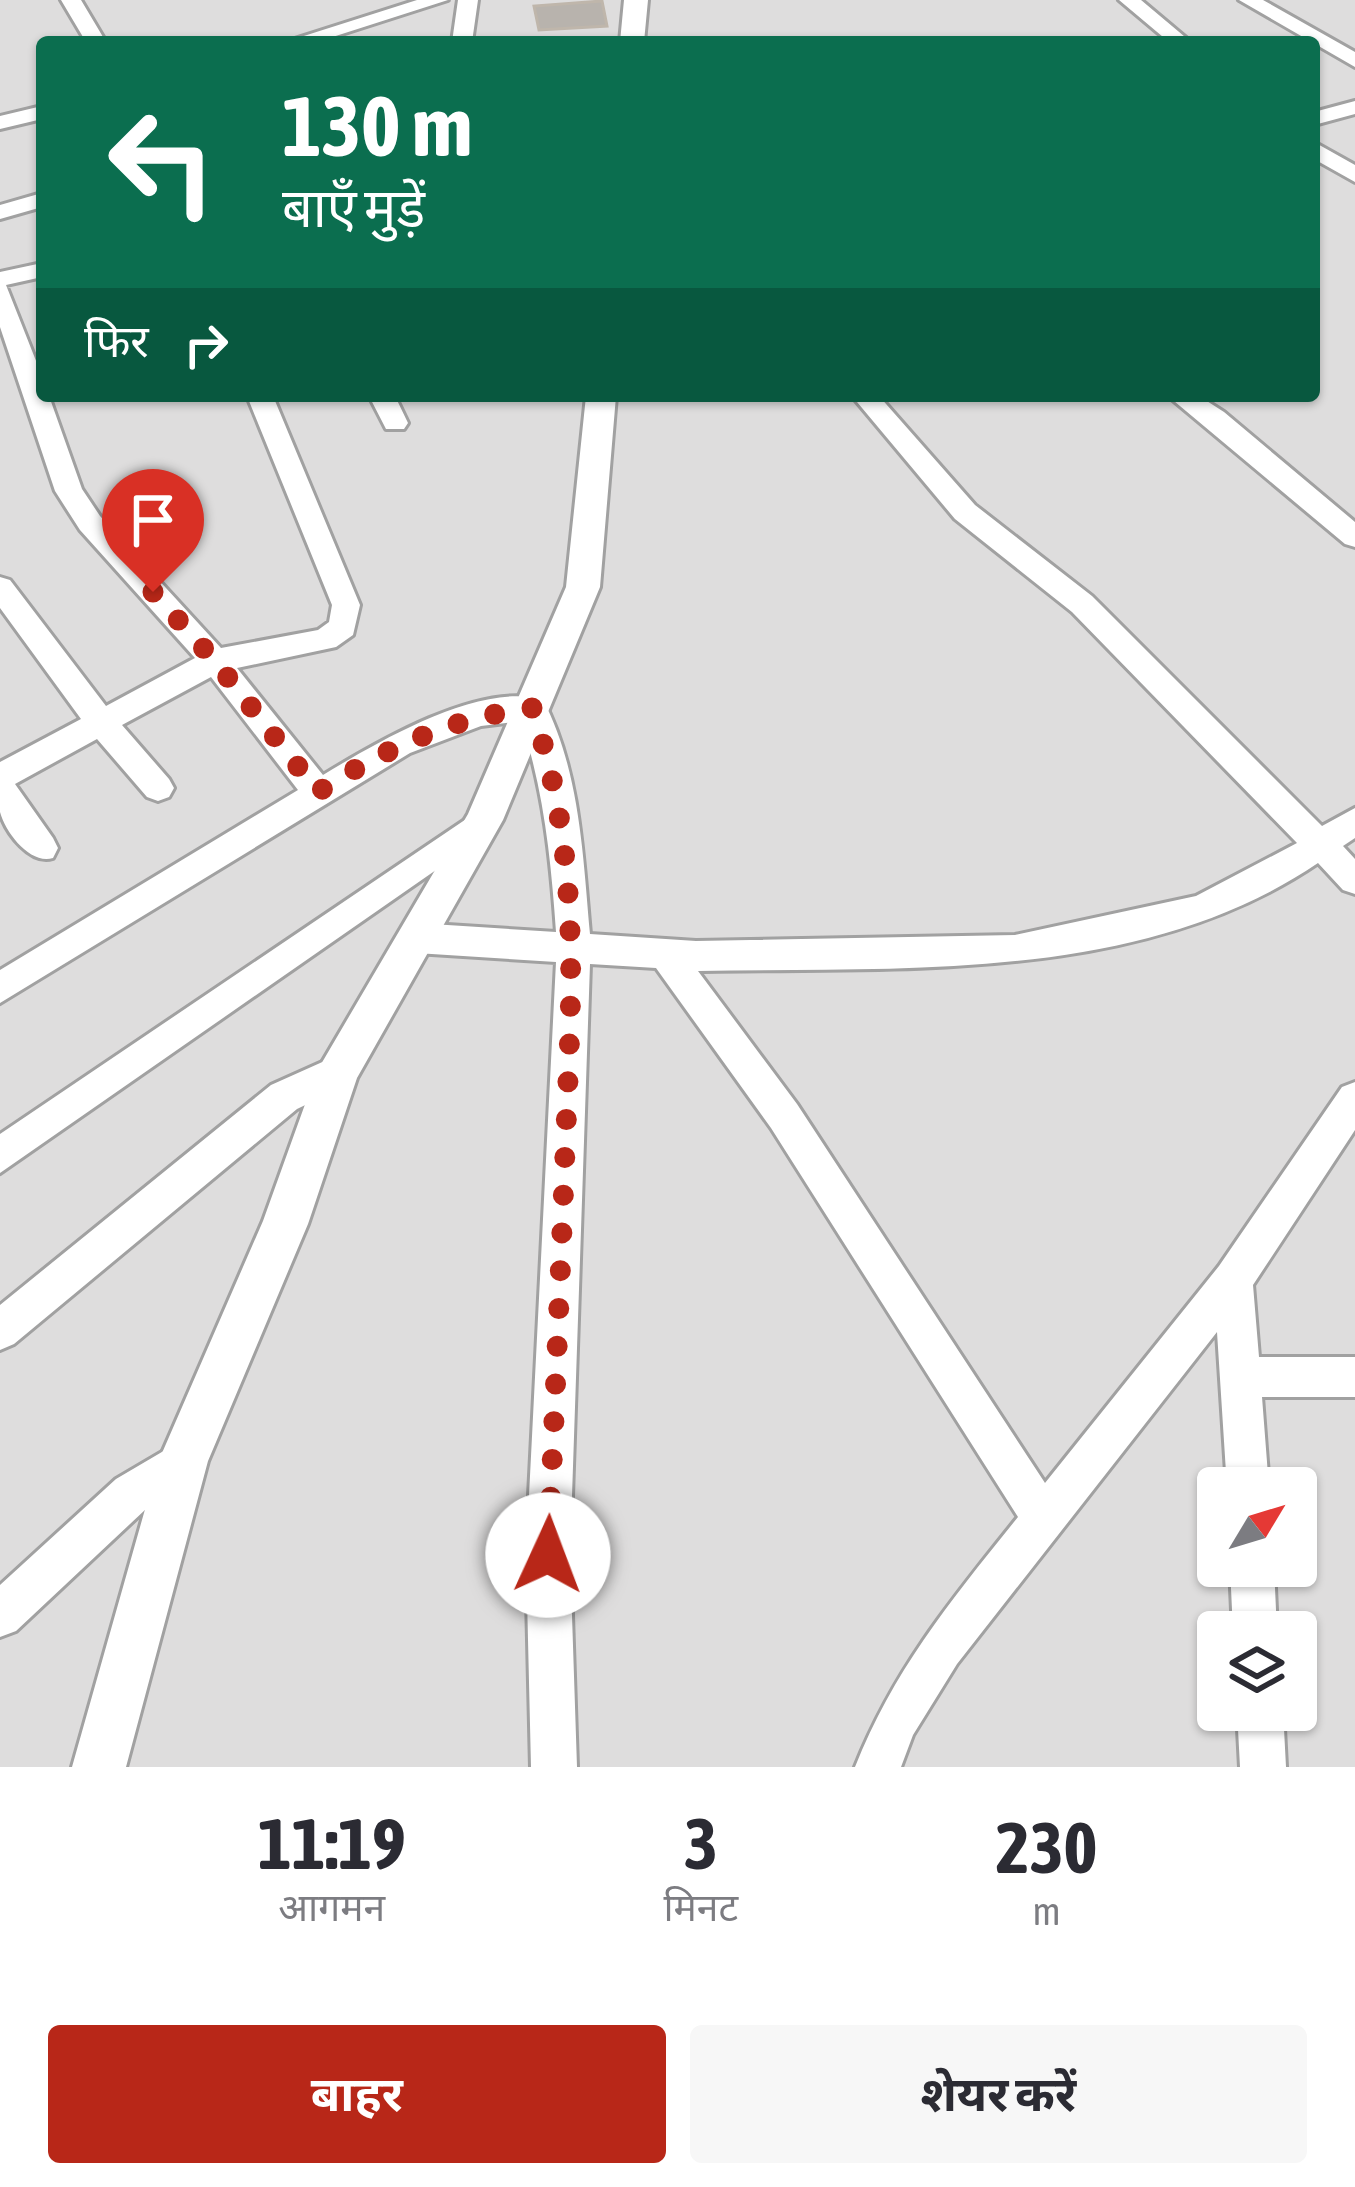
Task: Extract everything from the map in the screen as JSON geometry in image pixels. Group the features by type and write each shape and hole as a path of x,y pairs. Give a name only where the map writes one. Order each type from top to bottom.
{"street":[{"path":"71,0 92,36"},
{"path":"463,36 468,0"},
{"path":"633,36 636,0"},
{"path":"1129,0 1174,36"},
{"path":"1249,0 1312,36"},
{"path":"314,36 428,1"},
{"path":"1320,41 1355,61"},
{"path":"1320,117 1355,106"},
{"path":"0,123 36,114"},
{"path":"1320,153 1355,175"},
{"path":"0,212 36,202"},
{"path":"0,279 36,271"},
{"path":"0,291 36,395"},
{"path":"38,402 69,491 91,523 215,661 318,792"},
{"path":"0,777 215,661 335,634 346,618 346,605 263,402"},
{"path":"385,402 395,423"},
{"path":"99,1767 184,1460 285,1224 338,1071 484,820 583,587 600,402"},
{"path":"870,402 965,512 1082,604 1355,880"},
{"path":"1190,402 1355,537"},
{"path":"0,586 101,722 158,788"},
{"path":"0,988 399,744 479,714 532,708"},
{"path":"532,708 550,760 566,841 574,948 548,1555 554,1767"},
{"path":"0,788 42,848"},
{"path":"0,1155 484,820"},
{"path":"416,938 665,953 1015,950 1202,909 1318,847 1355,821"},
{"path":"665,953 784,1116 1042,1518"},
{"path":"0,1330 284,1097 338,1071"},
{"path":"878,1767 896,1721 940,1648 1233,1280 1355,1099"},
{"path":"1233,1280 1246,1467"},
{"path":"1241,1377 1355,1377"},
{"path":"0,1616 130,1494 184,1460"},
{"path":"1260,1731 1263,1767"}],"shaded area":[{"path":"0,0 1355,0 1355,1767 0,1767"}],"building":[{"path":"602,1 607,26 539,30 534,6"}],"route":[{"path":"153,592 215,661 318,792 399,744 435,729 479,714 532,708 550,760 566,841 574,948 548,1555"}]}
